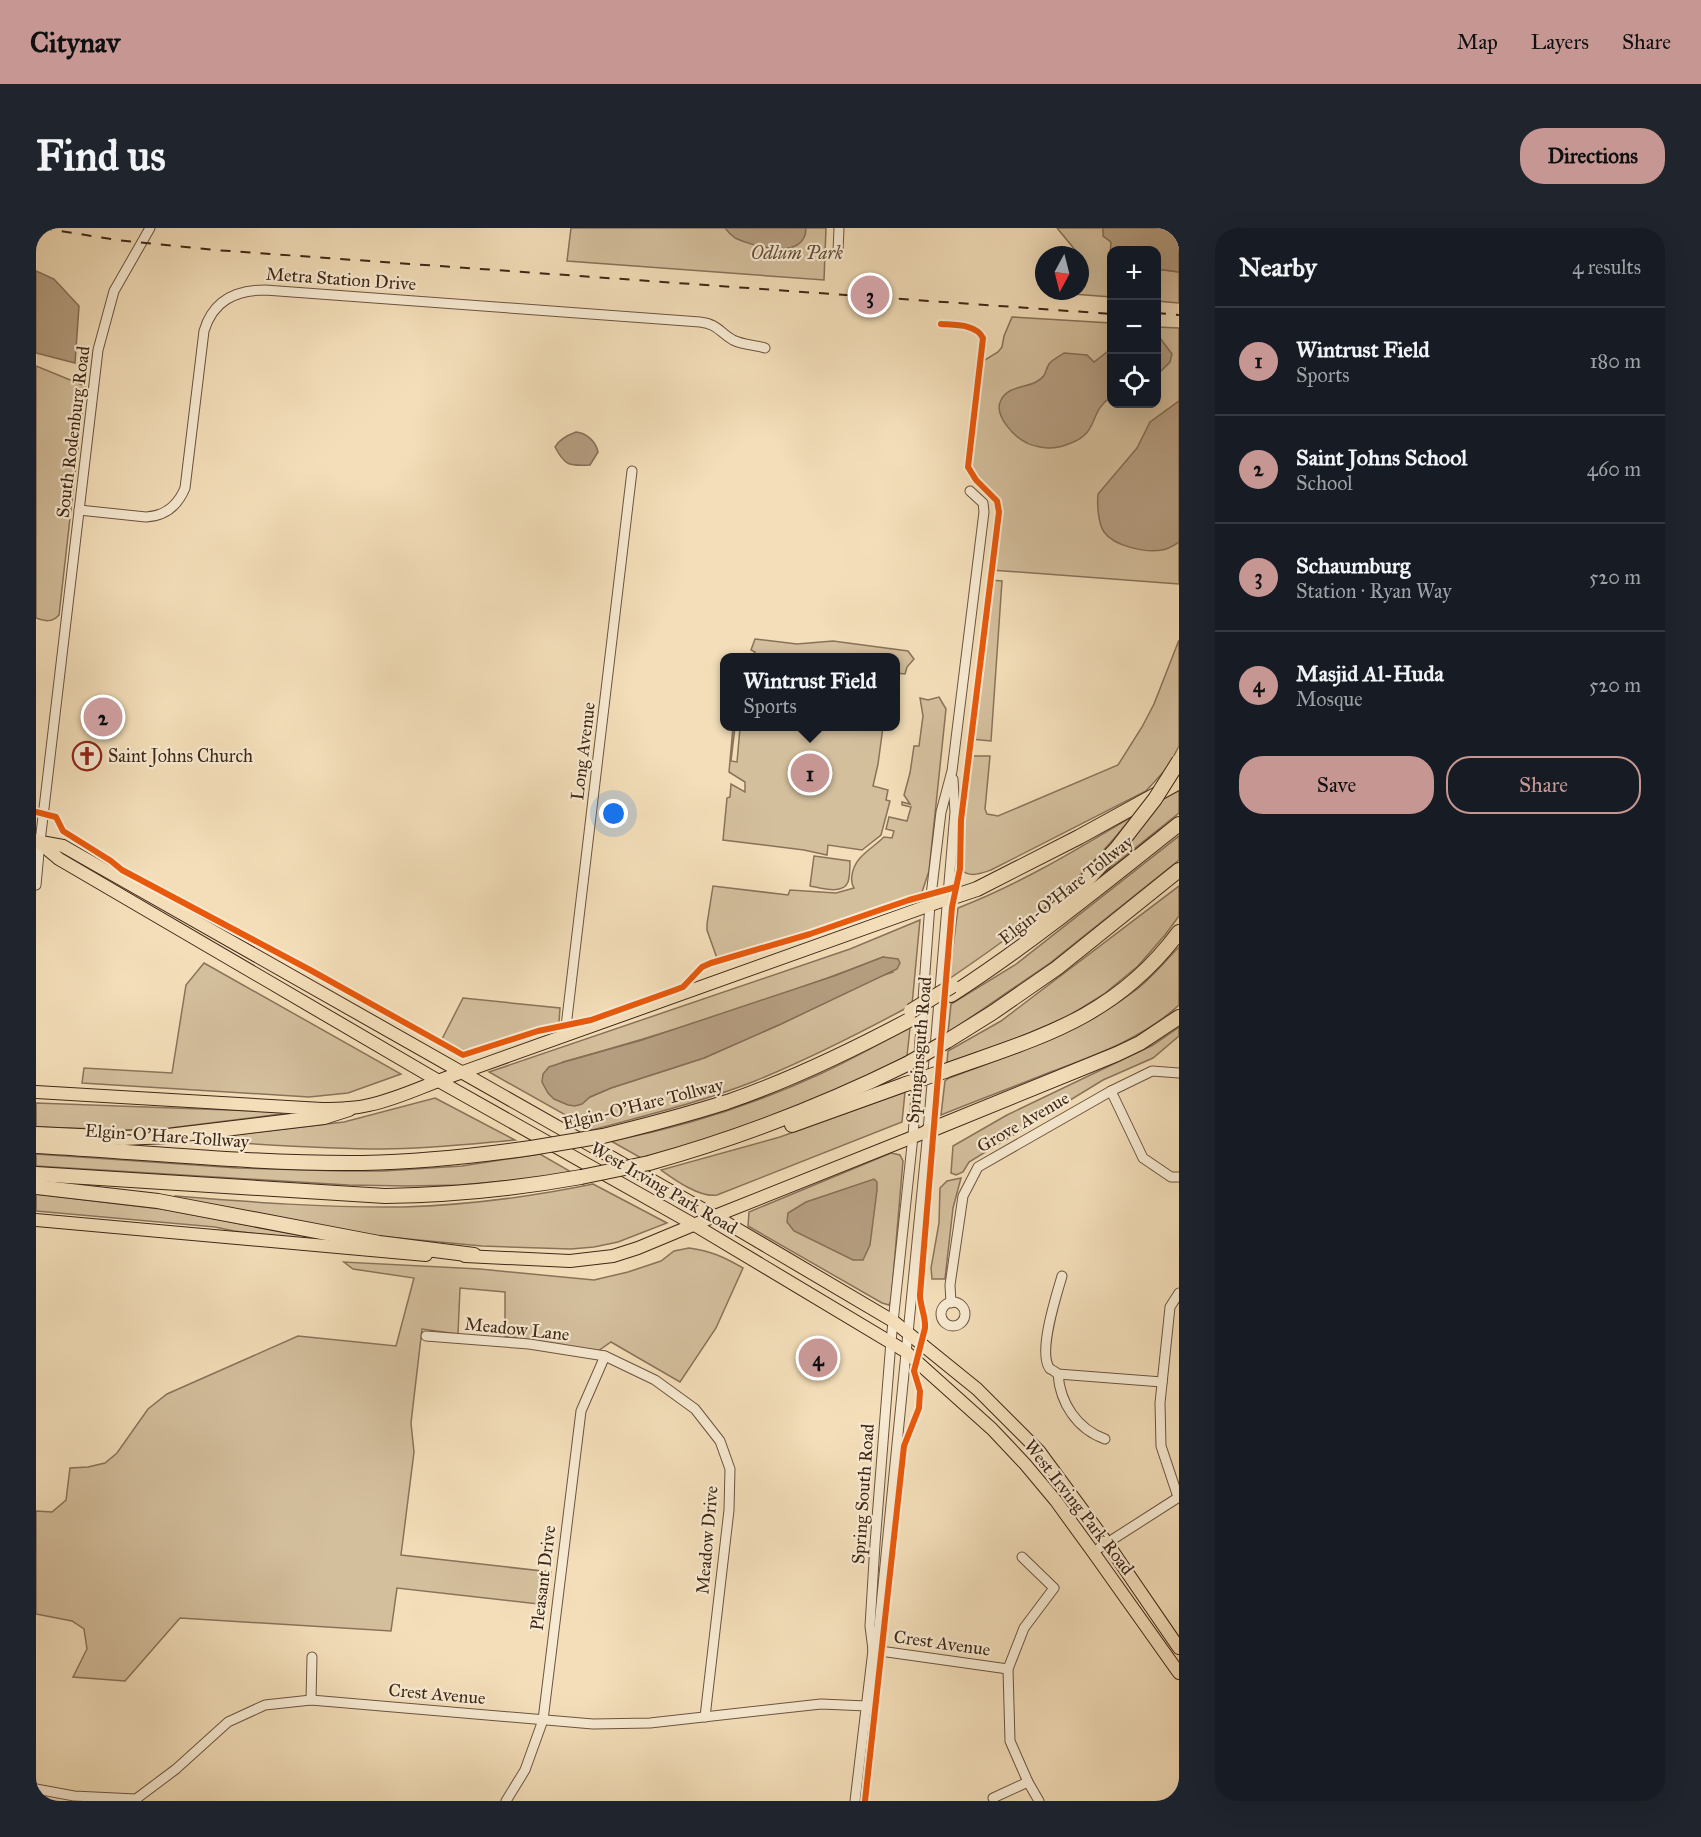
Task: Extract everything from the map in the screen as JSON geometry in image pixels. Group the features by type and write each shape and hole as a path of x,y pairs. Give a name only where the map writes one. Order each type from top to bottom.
{"highway":[{"path":"952,990 1018,940 1086,882 1117,848 1155,799 1179,761"},
{"path":"947,899 987,884 1097,828 1179,782"},
{"name":"Elgin-O'Hare Tollway","path":"36,1146 253,1159 364,1163 422,1160 531,1149 603,1136 727,1102 815,1067 873,1040 952,990 991,970 1043,932 1179,824"},
{"path":"36,1174 385,1196 489,1191 581,1177 649,1163 732,1139 782,1120 907,1064 992,1013 1048,974 1179,870"},
{"path":"732,1139 760,1136 1034,1039 1071,1023 1097,1009 1136,981 1179,932"},
{"path":"928,1131 1117,1054 1140,1043 1179,1017"},
{"path":"36,1134 123,1138 168,1136 324,1117 349,1109"},
{"path":"36,1187 158,1201 379,1243 474,1255"}],"main road":[{"name":"West Irving Park Road","path":"38,841 63,846 715,1215 893,1321 977,1389 1039,1451 1107,1543 1179,1648"},
{"name":"West Irving Park Road","path":"38,841 59,859 437,1080 693,1224 905,1351 985,1423 1025,1464 1094,1552 1179,1673"},
{"path":"36,1092 322,1109 349,1109 369,1105 400,1096 437,1080 947,899"},
{"path":"36,1088 50,1093"},
{"path":"36,1220 444,1256 474,1255 570,1261 590,1260 638,1248 928,1131"}],"street":[{"name":"South Rodenburg Road","path":"36,885 38,841 98,350 114,291 150,228"},
{"path":"837,250 839,228"},
{"name":"Metra Station Drive","path":"80,510 146,517 157,516 166,512 182,495 185,488 207,320 222,302 242,292 265,290 710,323 740,343 765,348"},
{"name":"Long Avenue","path":"565,1035 632,471"},
{"name":"Springinsguth Road","path":"891,1341 913,1136 930,904 940,812 952,771 984,512 983,503 970,491"},
{"name":"Springinsguth Road","path":"905,1351 928,1131 955,812 952,771"},
{"name":"Grove Avenue","path":"951,1303 950,1285 963,1196 978,1167 1111,1091 1152,1071 1179,1073"},
{"path":"1111,1091 1143,1158 1171,1177 1179,1177"},
{"path":"1062,1275 1048,1324 1046,1347 1050,1369 1058,1374 1162,1382"},
{"path":"1094,1552 1178,1497 1161,1446 1160,1404 1170,1307 1179,1293"},
{"name":"Meadow Lane","path":"426,1336 529,1344 605,1356"},
{"name":"Spring South Road","path":"873,1650 870,1626 891,1341"},
{"name":"Spring South Road","path":"855,1801 873,1650 879,1626 905,1351"},
{"name":"Meadow Drive","path":"605,1356 655,1380 695,1409 720,1441 730,1469 729,1510 705,1717"},
{"name":"Pleasant Drive","path":"506,1801 525,1770 543,1720 581,1411 605,1356"},
{"path":"1058,1374 1059,1388 1067,1408 1094,1435 1105,1439"},
{"path":"1022,1557 1054,1588 1024,1628 1008,1669 1010,1741 1039,1801"},
{"name":"Crest Avenue","path":"873,1650 1008,1669"},
{"path":"311,1700 312,1657"},
{"name":"Crest Avenue","path":"36,1789 74,1796 138,1800 228,1722 264,1705 311,1700 593,1724 650,1723 821,1704 867,1706"},
{"path":"993,1798 1028,1782"}],"green space":[{"name":"Odlum Park","path":"571,228 826,228 824,280 567,261"},
{"path":"1057,228 1103,228 1104,236 1111,242 1111,246 1107,246 1107,297 1089,295 1089,246 1072,246"},
{"path":"1161,270 1179,272 1179,303 1161,301"},
{"path":"1012,317 1107,323 1107,408 1161,408 1161,327 1179,328 1179,584 991,570 999,507 992,495 973,475 968,462 981,359 985,360 998,352 1002,347"},
{"path":"36,366 85,386 59,615 48,621 36,618"},
{"path":"990,580 1002,581 991,741 971,739"},
{"path":"755,639 797,644 833,641 908,651 914,659 907,667 905,674 900,673 900,653 754,653 751,650"},
{"path":"1179,640 1179,746 1168,767 1146,791 991,870 971,874 960,869 961,820 969,756 990,756 985,809 987,814 998,816 1118,765 1154,704"},
{"path":"939,697 946,709 929,871 920,898 718,961 707,930 713,886 788,895 790,890 836,893 854,888 852,875 860,858 884,837 892,838 894,831 886,829 889,817 907,821 911,807 902,805 902,802 910,804 904,795 914,746 919,746 923,716 920,698 928,700"},
{"path":"733,731 735,731 731,761 737,762 740,731 882,731 873,786 888,790 886,800 890,801 881,835 862,850 828,845 827,855 723,840 727,798 730,797 731,784 745,792 745,782 729,772"},
{"path":"1179,788 1179,813 1105,872 1165,797"},
{"path":"1133,816 1114,839 1050,903 1014,933 949,979 958,908 1026,877"},
{"path":"1179,836 1179,860 1050,963 948,1033 951,1004 1015,965"},
{"path":"814,856 850,861 848,882 845,886 831,890 810,886"},
{"path":"1179,886 1179,916 1138,966 1104,994 1069,1016 1025,1035 947,1063 948,1051 1001,1021"},
{"path":"920,920 912,1005 795,1064 715,1095 592,1130 489,1072 850,949","holes":["883,957 893,972 704,1058 590,1097 563,1062 724,1014"]},
{"path":"1179,947 1179,1005 1165,1017 1135,1036 1103,1051 941,1115 945,1081 949,1078 1044,1042 1090,1020 1139,987"},
{"path":"204,963 401,1074 348,1093 309,1097 82,1083 84,1068 172,1073 186,985"},
{"path":"463,998 560,1008 559,1023 484,1047 463,1050 441,1041"},
{"path":"1179,1027 1179,1036 1153,1058 1103,1080 969,1162 963,1172 956,1175 951,1173 953,1146 1007,1115 1153,1045"},
{"path":"910,1028 907,1056 835,1091 772,1117 641,1158 611,1141 691,1122 769,1096 832,1069"},
{"path":"905,1092 902,1122 717,1195 696,1191 661,1170 780,1137"},
{"path":"435,1098 515,1140 383,1149 191,1140 344,1122"},
{"path":"36,1103 281,1112 281,1114 170,1128 130,1130 36,1127"},
{"path":"891,1153 900,1155 903,1161 889,1305 748,1226 749,1212"},
{"path":"36,1154 238,1168 383,1171 462,1166 540,1154 573,1173 460,1185 348,1185 36,1166"},
{"path":"961,1178 953,1208 945,1279 932,1279 931,1268 939,1223 940,1188 947,1181"},
{"path":"593,1184 667,1223 618,1242 594,1247 571,1249 482,1246 376,1236 175,1198 175,1196 317,1206 403,1207 498,1200"},
{"path":"36,1194 161,1209 344,1245 215,1227 36,1211"},
{"path":"689,1248 717,1255 743,1268 716,1328 680,1382 611,1342 598,1351 505,1336 505,1292 460,1288 458,1334 422,1329 411,1423 414,1452 401,1555 551,1572 547,1605 397,1588 391,1631 180,1618 125,1681 73,1677 87,1649 84,1629 72,1621 36,1614 36,1511 52,1512 66,1500 70,1468 105,1463 117,1453 148,1409 167,1394 298,1336 396,1346 414,1278 353,1269 344,1262 480,1269 594,1280 661,1261 674,1251"}],"shaded area":[{"path":"725,228 806,228 804,238 798,245 778,249 744,242 735,238"},
{"path":"1103,228 1179,228 1179,272 1161,270 1161,246 1111,246 1111,242 1103,236"},
{"path":"36,271 54,279 79,306 75,363 36,353"},
{"path":"1161,339 1172,354 1170,362 1161,371"},
{"path":"1107,352 1107,400 1099,409 1090,428 1080,438 1060,447 1040,447 1022,440 1002,419 999,406 1004,395 1040,380 1050,363 1064,353 1087,355 1094,362"},
{"path":"1179,401 1179,542 1166,549 1155,551 1122,545 1109,537 1100,524 1098,494 1137,448 1150,422"},
{"path":"576,432 587,436 597,448 598,452 590,465 568,464 555,447 561,440"},
{"path":"883,957 898,959 900,963 897,969 704,1058 611,1088 590,1097 582,1104 568,1105 554,1099 542,1082 543,1074 549,1067 642,1040 834,976"},
{"path":"874,1179 877,1182 877,1190 870,1245 863,1260 853,1260 794,1231 787,1222 788,1213 806,1202"}],"railway":[{"path":"42,228 117,240 215,250 1107,314"},
{"path":"1161,313 1179,315"}],"cycle path":[{"path":"865,1801 904,1446 919,1408 920,1391 914,1371 925,1328 920,1295 952,907 960,869 961,820 999,512 997,501 976,480 968,467 983,338 980,333 970,328 941,324"},
{"path":"36,812 56,817 63,831 122,870 312,971 463,1055 538,1031 591,1020 683,987 702,967 711,963 956,887"}],"place":[{"name":"Schaumburg","path":"870,295"},
{"name":"Saint Johns School","path":"103,717"},
{"name":"Saint Johns Church","path":"87,756"},
{"name":"Wintrust Field","path":"810,773"},
{"name":"Masjid Al-Huda","path":"818,1358"}]}
